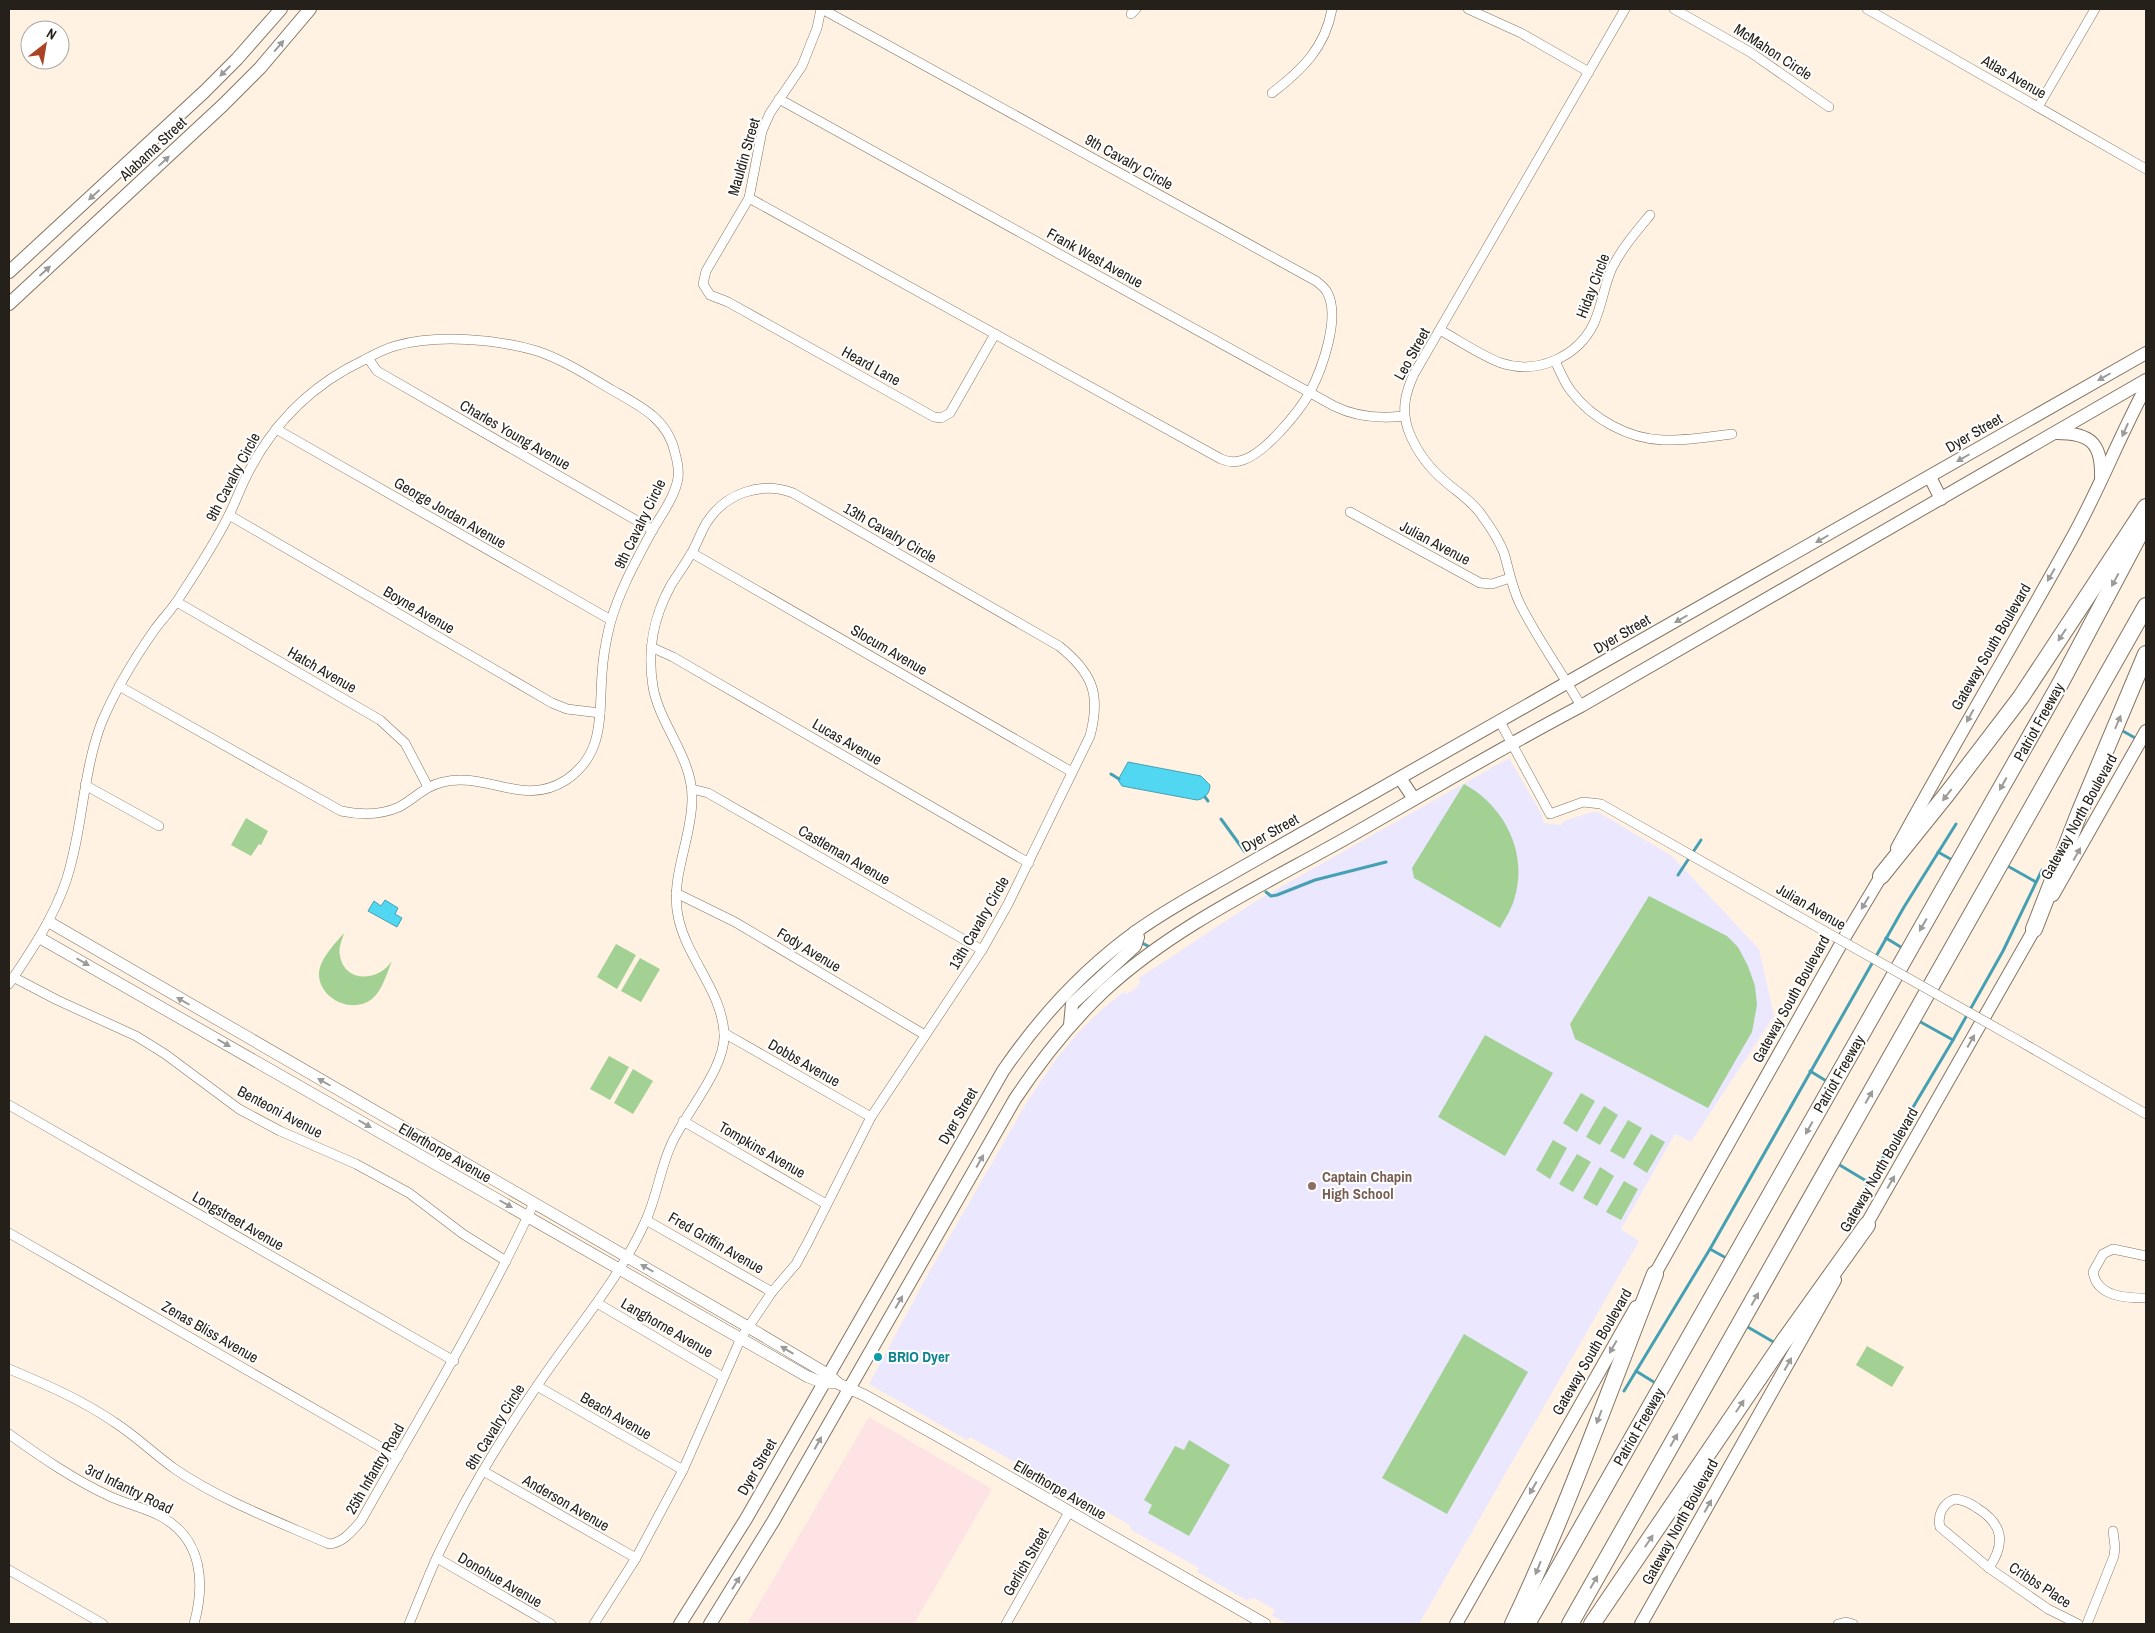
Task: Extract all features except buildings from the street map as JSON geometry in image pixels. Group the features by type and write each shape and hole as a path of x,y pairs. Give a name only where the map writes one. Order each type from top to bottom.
{"highway":[{"path":"1881,876 1948,794 2021,697 2146,507"},
{"name":"Patriot Freeway","path":"1527,1624 2055,693 2146,522"},
{"path":"1570,1624 2146,606"},
{"path":"2034,929 2080,811 2146,654"},
{"path":"1592,1624 1784,1341 1867,1225"},
{"path":"1513,1624 1570,1491 1655,1274"}],"main road":[{"name":"Alabama Street","path":"9,272 204,92 243,53 281,9"},
{"name":"Alabama Street","path":"9,304 223,106 260,68 310,9"},
{"name":"Dyer Street","path":"680,1624 746,1518 827,1379 985,1100 1013,1057 1044,1016 1094,965 1135,932 1228,875 2146,353"},
{"path":"710,1624 770,1527 844,1386 1015,1099 1070,1025 1105,990 1166,942 1511,742 1581,706 2146,380"},
{"name":"Gateway South Boulevard","path":"1456,1624 2072,539 2146,387"},
{"path":"2132,413 2146,405"},
{"path":"2057,433 2072,433 2082,436 2094,444 2102,460 2101,482"},
{"path":"1930,477 1941,499"},
{"name":"Gateway North Boulevard","path":"1641,1624 2034,929 2144,739"},
{"path":"1400,778 1414,799"},
{"path":"1070,1025 1072,1004 1136,946 1138,937 1135,932"}],"street":[{"name":"Mauldin Street","path":"703,284 706,271 749,198 762,131 779,99 802,66 817,28 822,9"},
{"name":"9th Cavalry Circle","path":"749,198 1220,459 1229,462 1245,460 1254,454 1289,422 1309,393 1325,353 1332,308 1327,291 1316,281 822,9"},
{"path":"1272,93 1294,76 1316,51 1325,35 1332,9"},
{"path":"1468,9 1521,33 1589,72"},
{"name":"Leo Street","path":"1581,706 1568,683 1550,658 1519,603 1503,553 1481,513 1430,466 1416,448 1404,416 1404,403 1407,388 1625,9"},
{"name":"McMahon Circle","path":"1674,9 1750,52 1829,107"},
{"name":"Atlas Avenue","path":"1867,9 2146,168"},
{"path":"2038,107 2095,9"},
{"name":"Frank West Avenue","path":"779,99 1350,414 1390,418 1404,416"},
{"name":"Hiday Circle","path":"1555,361 1568,354 1587,335 1599,310 1608,280 1618,258 1626,244 1650,215"},
{"name":"Heard Lane","path":"703,284 710,295 728,302 934,416 941,418 950,413 995,334"},
{"path":"1440,330 1502,363 1528,366 1555,361 1570,390 1588,410 1617,428 1634,435 1648,439 1675,440 1732,434"},
{"name":"9th Cavalry Circle","path":"11,981 49,922 66,882 75,849 85,785 94,746 119,686 137,654 177,602 229,515 247,475 276,429 310,392 324,382 368,358 395,346 437,340 498,343 537,352 563,362 651,412 671,438 676,455 678,476 671,497 632,570 611,620 602,671 597,738 587,760 579,770 557,785 526,792 511,791 488,782 460,779 428,787 399,806 385,811 370,814 341,811 119,686"},
{"name":"Charles Young Avenue","path":"368,358 377,371 652,530"},
{"name":"George Jordan Avenue","path":"276,429 611,620"},
{"name":"13th Cavalry Circle","path":"626,1256 646,1220 670,1146 683,1121 708,1084 717,1063 724,1033 716,1001 684,938 677,914 677,879 690,823 692,788 686,766 661,711 654,689 651,647 652,629 663,600 692,553 708,519 728,500 744,492 770,487 782,489 802,498 1059,646 1075,659 1088,677 1096,698 1095,717 1090,736 1029,862 982,950 871,1117 796,1264 772,1292 748,1327"},
{"name":"Julian Avenue","path":"1350,512 1480,583 1492,584 1510,578"},
{"name":"Boyne Avenue","path":"229,515 552,704 568,709 600,713"},
{"name":"Slocum Avenue","path":"692,553 1072,772"},
{"name":"Hatch Avenue","path":"177,602 380,720 405,743 428,787"},
{"name":"Lucas Avenue","path":"651,647 673,657 1029,862"},
{"name":"Julian Avenue","path":"1499,720 1550,814 1583,802 1601,804 2146,1114"},
{"path":"85,785 159,826"},
{"name":"Castleman Avenue","path":"692,788 708,793 982,950"},
{"name":"Fody Avenue","path":"676,893 736,922 925,1035"},
{"name":"Ellerthorpe Avenue","path":"49,922 748,1327 827,1379 844,1386 936,1435 1265,1624"},
{"name":"Ellerthorpe Avenue","path":"40,938 808,1377 827,1379"},
{"name":"Benteoni Avenue","path":"11,981 136,1036 165,1054 239,1109 280,1131 356,1164 410,1194 463,1234 506,1261"},
{"name":"Dobbs Avenue","path":"724,1033 871,1117"},
{"name":"Longstreet Avenue","path":"9,1105 454,1361"},
{"name":"Tompkins Avenue","path":"683,1121 826,1204"},
{"name":"25th Infantry Road","path":"9,1370 93,1409 114,1422 175,1469 218,1494 329,1544 335,1544 347,1536 362,1521 454,1361 534,1203"},
{"name":"Fred Griffin Avenue","path":"646,1220 772,1292"},
{"name":"Zenas Bliss Avenue","path":"9,1233 398,1457"},
{"path":"2146,1256 2113,1249 2103,1254 2093,1272 2095,1281 2106,1291 2123,1298 2146,1298"},
{"name":"8th Cavalry Circle","path":"408,1624 437,1558 484,1471 537,1386 597,1303 626,1256"},
{"name":"Langhorne Avenue","path":"597,1303 723,1377"},
{"path":"594,1624 636,1558 683,1470 723,1377 748,1327"},
{"name":"Beach Avenue","path":"537,1386 683,1470"},
{"name":"3rd Infantry Road","path":"9,1434 49,1463 74,1477 110,1496 162,1517 176,1527 186,1539 197,1558 200,1572 200,1597 194,1624"},
{"name":"Anderson Avenue","path":"484,1471 636,1558"},
{"name":"Cribbs Place","path":"1989,1568 1997,1552 2000,1536 1994,1520 1964,1500 1956,1499 1950,1501 1940,1514 1940,1527 1989,1568 2037,1603 2078,1624"},
{"name":"Gerlich Street","path":"1006,1624 1070,1512"},
{"path":"2087,1624 2114,1556 2113,1531"},
{"name":"Donohue Avenue","path":"437,1558 550,1624"},
{"path":"9,1570 103,1624"},
{"path":"1838,1624 1846,1622 1853,1624"}],"shaded area":[{"name":"Captain Chapin High School","path":"1509,758 1542,815 1544,823 1561,825 1564,821 1592,812 1598,812 1672,856 1759,949 1774,1016 1691,1142 1675,1134 1621,1229 1639,1241 1419,1624 1288,1624 1272,1616 1275,1610 1254,1598 1246,1600 1197,1572 1199,1568 1131,1530 1130,1525 1082,1497 1080,1499 970,1437 967,1440 869,1384 927,1276 1028,1100 1057,1058 1100,1011 1123,992 1127,994 1137,987 1140,982 1139,978 1256,901"},
{"path":"869,1417 992,1489 914,1624 747,1624"}],"green space":[{"path":"1464,784 1479,793 1502,818 1516,849 1518,883 1513,904 1500,928 1414,878 1412,868"},
{"path":"246,818 268,831 261,845 259,844 251,856 231,845"},
{"path":"1649,896 1727,936 1738,947 1748,966 1755,986 1757,1005 1752,1032 1708,1108 1575,1039 1570,1024"},
{"path":"344,933 340,944 340,956 343,965 348,971 355,975 371,976 386,968 392,961 376,996 356,1005 347,1005 332,998 325,992 319,976 319,970 324,958"},
{"path":"616,944 636,955 617,989 597,977"},
{"path":"640,958 660,969 641,1002 621,991"},
{"path":"1485,1035 1553,1073 1505,1156 1438,1117"},
{"path":"609,1056 629,1067 610,1100 590,1089"},
{"path":"633,1069 653,1081 633,1114 614,1103"},
{"path":"1581,1093 1595,1101 1577,1132 1563,1123"},
{"path":"1604,1106 1618,1115 1600,1145 1586,1137"},
{"path":"1628,1120 1642,1128 1624,1159 1610,1151"},
{"path":"1651,1134 1665,1142 1647,1173 1633,1164"},
{"path":"1553,1140 1567,1148 1550,1179 1536,1170"},
{"path":"1577,1154 1591,1162 1573,1192 1559,1184"},
{"path":"1600,1167 1614,1176 1597,1206 1583,1198"},
{"path":"1624,1181 1638,1189 1621,1220 1606,1212"},
{"path":"1464,1334 1528,1372 1447,1514 1382,1478"},
{"path":"1867,1346 1904,1367 1892,1387 1856,1365"},
{"path":"1189,1440 1230,1465 1189,1536 1148,1513 1152,1505 1144,1500 1175,1446 1184,1450"}],"water":[{"path":"1128,762 1201,776 1210,785 1209,791 1205,797 1197,800 1122,786 1118,780"},
{"path":"385,900 398,908 395,914 402,918 397,927 368,911 374,901 381,906"}],"waterway":[{"path":"2121,730 2137,739"},
{"path":"1111,774 1119,779"},
{"path":"1205,797 1208,801"},
{"path":"1221,819 1245,852"},
{"path":"1624,1391 1710,1249 1904,907 1956,824"},
{"path":"1678,875 1701,840"},
{"path":"1938,852 1954,861"},
{"path":"1266,892 1271,896 1277,895 1315,880 1386,862"},
{"path":"2004,864 2036,882"},
{"path":"1865,1188 1953,1040 2003,951 2042,870"},
{"path":"1886,938 1904,949"},
{"path":"1140,942 1152,948"},
{"path":"1917,1020 1953,1040"},
{"path":"1810,1071 1828,1082"},
{"path":"1838,1164 1868,1182"},
{"path":"1710,1249 1728,1259"},
{"path":"1746,1326 1777,1344"},
{"path":"1636,1371 1657,1384"}],"place":[{"name":"Captain Chapin High School","path":"1312,1186"},
{"name":"BRIO Dyer","path":"878,1357"}]}
